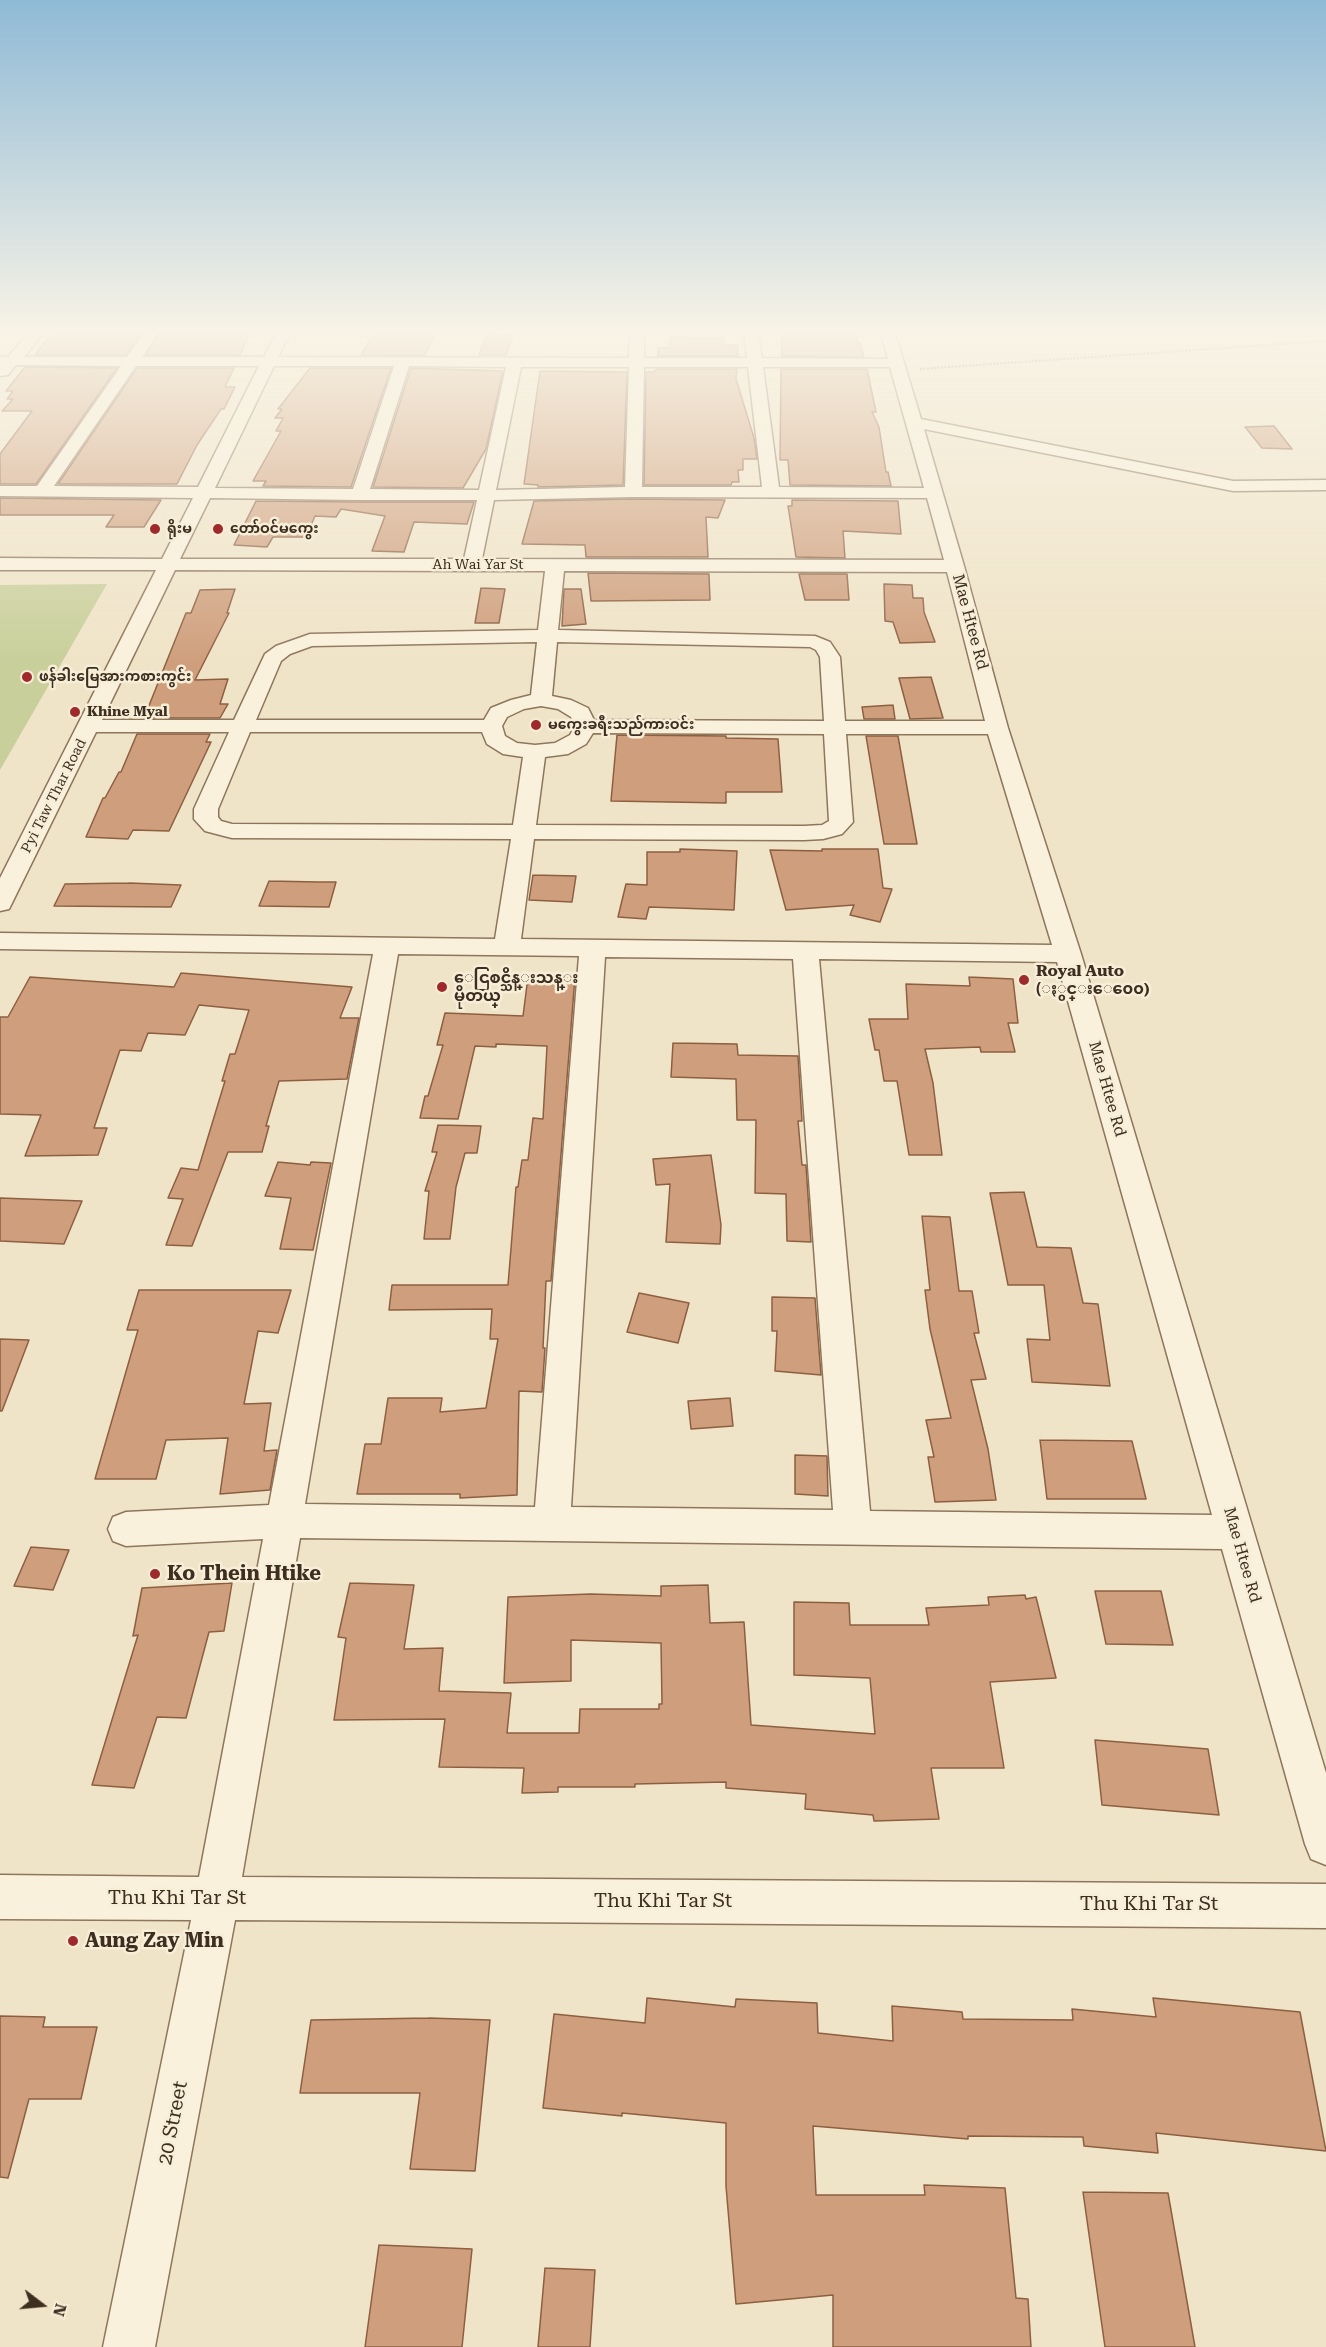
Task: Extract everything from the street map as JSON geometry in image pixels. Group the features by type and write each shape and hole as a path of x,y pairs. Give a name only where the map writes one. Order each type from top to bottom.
{"street":[{"path":"42,491 76,443"},
{"name":"Pyi Taw Thar Road","path":"0,903 228,443"},
{"path":"359,495 376,443"},
{"path":"472,565 499,443"},
{"path":"633,492 634,443"},
{"path":"765,443 771,492"},
{"name":"Mae Htee Rd","path":"919,443 955,566 997,728 1068,954 1326,1844"},
{"path":"1016,443 1233,486 1326,485"},
{"path":"0,491 359,495 633,492 934,493"},
{"path":"0,580 5,564"},
{"name":"Ah Wai Yar St","path":"5,564 955,566"},
{"path":"541,700 555,565"},
{"path":"546,636 815,642 823,646 830,657 841,822 834,829 804,833 232,831 213,826 206,819 206,809 272,658 296,643 310,640 546,636"},
{"path":"541,700 553,701 573,708 585,719 584,733 560,749 535,752 511,749 495,739 491,726 494,719 508,708 541,700"},
{"path":"89,726 244,724 491,726"},
{"path":"586,726 997,728"},
{"path":"507,947 535,752"},
{"path":"0,941 1068,954"},
{"name":"20 Street","path":"129,2347 217,1898 387,946"},
{"path":"552,1524 593,948"},
{"path":"805,951 853,1527"},
{"path":"126,1529 284,1521 1235,1532"},
{"name":"Thu Khi Tar St","path":"0,1897 1326,1906"}],"green space":[{"name":"ဖန်ခါးမြေအားကစားကွင်း","path":"107,584 0,770 0,585"}],"building":[{"path":"9,443 65,443 36,484 0,484 0,454"},
{"path":"86,443 199,443 177,484 58,484"},
{"path":"275,443 366,443 351,487 263,486 266,481 253,481"},
{"path":"387,443 487,443 486,449 463,488 373,487"},
{"path":"530,443 625,443 623,485 538,487 538,485 524,484"},
{"path":"645,443 755,443 757,459 743,459 743,470 738,470 739,482 732,482 731,485 644,485"},
{"path":"780,443 881,443 886,472 888,472 891,486 790,485 788,460 780,460"},
{"path":"1258,443 1287,443 1292,449 1262,448"},
{"path":"0,498 161,500 144,527 106,527 114,515 0,515"},
{"path":"725,500 718,518 706,517 708,557 586,557 585,545 522,544 534,501"},
{"path":"792,500 898,501 901,534 843,531 845,558 796,557 788,506 792,506"},
{"path":"256,501 474,502 467,524 414,522 404,552 372,551 385,516 341,509 336,517 315,516 306,537 273,537 267,547 234,545"},
{"path":"588,573 709,574 710,600 591,601"},
{"path":"799,574 847,574 849,600 805,600"},
{"path":"884,584 912,585 913,598 923,598 924,612 935,642 900,643 893,622 885,621"},
{"path":"481,588 505,589 499,623 475,623"},
{"path":"235,589 227,613 229,613 195,680 228,679 220,704 228,704 220,718 144,718 186,613 191,613 200,590"},
{"path":"564,589 581,589 586,624 562,626"},
{"path":"931,677 943,718 910,719 899,678"},
{"path":"893,705 895,719 864,719 862,707"},
{"path":"137,734 210,734 206,742 211,742 169,831 133,830 128,839 86,837 103,798 121,772"},
{"path":"617,735 778,739 782,792 726,792 726,803 611,801"},
{"path":"866,736 898,736 917,844 884,844"},
{"path":"680,849 737,851 734,910 649,907 646,919 618,917 626,884 647,885 647,852 680,852"},
{"path":"822,849 878,849 883,888 892,889 880,922 850,915 854,905 786,910 770,850 822,851"},
{"path":"533,875 576,876 572,902 529,900"},
{"path":"269,881 336,882 329,907 259,906"},
{"path":"65,884 181,885 171,907 54,906"},
{"path":"181,973 352,987 340,1018 359,1018 347,1079 279,1081 266,1126 269,1126 262,1152 228,1152 192,1246 166,1245 183,1199 168,1198 181,1168 198,1170 225,1081 222,1081 230,1054 235,1054 249,1010 199,1005 185,1035 148,1033 141,1051 120,1050 94,1128 107,1128 98,1155 25,1156 41,1115 0,1114 0,1017 8,1017 30,977 174,987"},
{"path":"528,977 575,977 551,1281 546,1281 542,1392 519,1391 517,1495 460,1498 460,1494 357,1494 365,1444 381,1444 388,1398 442,1398 440,1412 486,1408 498,1339 490,1339 492,1309 389,1310 392,1285 508,1285 516,1187 518,1187 522,1160 528,1160 533,1118 543,1119 547,1046 496,1044 496,1047 475,1046 458,1119 420,1118 425,1096 428,1096 443,1045 437,1045 445,1013 523,1016"},
{"path":"969,977 1013,979 1018,1023 1008,1023 1015,1052 981,1052 980,1047 925,1049 933,1083 942,1155 909,1155 897,1081 884,1081 879,1050 875,1050 869,1019 908,1019 906,984 970,986"},
{"path":"673,1043 737,1044 738,1055 798,1056 802,1121 798,1121 802,1165 806,1165 811,1242 787,1241 786,1194 755,1193 756,1120 737,1120 736,1079 671,1077"},
{"path":"438,1125 481,1126 477,1153 465,1153 456,1187 450,1239 424,1239 429,1191 425,1191 437,1152 432,1152"},
{"path":"711,1155 721,1225 720,1244 666,1242 670,1184 656,1185 653,1159"},
{"path":"278,1162 310,1165 311,1162 331,1163 313,1250 280,1249 291,1198 265,1196"},
{"path":"1024,1192 1037,1247 1071,1248 1083,1303 1098,1304 1110,1386 1032,1382 1027,1339 1050,1340 1044,1285 1008,1285 990,1193"},
{"path":"0,1198 82,1201 64,1244 0,1241"},
{"path":"922,1216 950,1217 959,1291 972,1291 979,1333 974,1333 986,1379 971,1380 988,1449 996,1500 935,1502 928,1457 934,1457 926,1420 951,1418 930,1329 925,1290 930,1290"},
{"path":"139,1290 291,1290 278,1333 258,1331 244,1404 271,1403 264,1451 277,1450 270,1490 220,1494 228,1438 166,1440 156,1479 95,1479 138,1330 127,1330"},
{"path":"639,1293 689,1303 678,1343 627,1332"},
{"path":"772,1297 815,1298 821,1375 775,1371 777,1331 772,1331"},
{"path":"0,1339 29,1340 2,1411 0,1411"},
{"path":"730,1398 733,1426 691,1429 688,1401"},
{"path":"1040,1440 1132,1441 1146,1499 1047,1499"},
{"path":"795,1455 827,1456 828,1496 795,1494"},
{"path":"31,1547 69,1550 53,1590 14,1586"},
{"path":"232,1583 224,1631 209,1632 186,1718 157,1717 134,1788 92,1785 138,1635 133,1636 142,1588"},
{"path":"350,1583 414,1585 404,1649 443,1648 439,1691 511,1693 507,1733 579,1733 580,1709 659,1709 659,1704 662,1704 661,1643 571,1640 571,1681 504,1683 508,1597 591,1594 661,1596 661,1586 708,1585 710,1623 744,1622 751,1725 875,1734 870,1678 794,1675 794,1602 849,1603 850,1625 929,1625 926,1608 989,1605 988,1597 1025,1595 1026,1599 1036,1597 1056,1678 990,1682 1004,1768 931,1768 939,1819 874,1821 873,1815 805,1809 806,1794 726,1788 726,1782 635,1784 635,1787 558,1787 558,1792 522,1793 524,1768 439,1767 445,1719 334,1720 346,1638 338,1637"},
{"path":"1095,1591 1161,1591 1173,1645 1106,1644"},
{"path":"1095,1740 1208,1749 1219,1815 1102,1805"},
{"path":"647,1998 735,2007 736,1999 817,2003 818,2033 893,2041 892,2006 962,2012 963,2019 1073,2020 1072,2009 1156,2017 1153,1998 1300,2012 1326,2151 1156,2133 1158,2153 1084,2146 1083,2137 968,2136 968,2139 813,2126 816,2195 925,2195 924,2185 1005,2188 1016,2298 1028,2299 1031,2347 833,2347 833,2295 736,2304 726,2186 726,2123 543,2108 554,2014 645,2023"},
{"path":"0,2016 45,2017 43,2027 97,2027 81,2099 29,2099 8,2178 0,2177"},
{"path":"429,2018 490,2020 475,2171 410,2169 420,2093 300,2093 311,2020"},
{"path":"1083,2192 1168,2193 1195,2347 1105,2347"},
{"path":"379,2245 472,2249 462,2347 365,2347"},
{"path":"545,2268 595,2270 590,2347 538,2347"}],"place":[{"name":"ရိုးမ","path":"155,529"},
{"name":"တော်ဝင်မကွေး","path":"218,529"},
{"name":"ဖန်ခါးမြေအားကစားကွင်း","path":"27,677"},
{"name":"Khine Myal","path":"75,712"},
{"name":"မကွေးခရီးသည်ကားဝင်း","path":"536,725"},
{"name":"Royal Auto (ႏွင္းေ၀ေ၀)","path":"1024,980"},
{"name":"ေငြစင္သိန္းသန္း မိုတယ္","path":"442,987"},
{"name":"Ko Thein Htike","path":"155,1574"},
{"name":"Aung Zay Min","path":"73,1941"}]}
